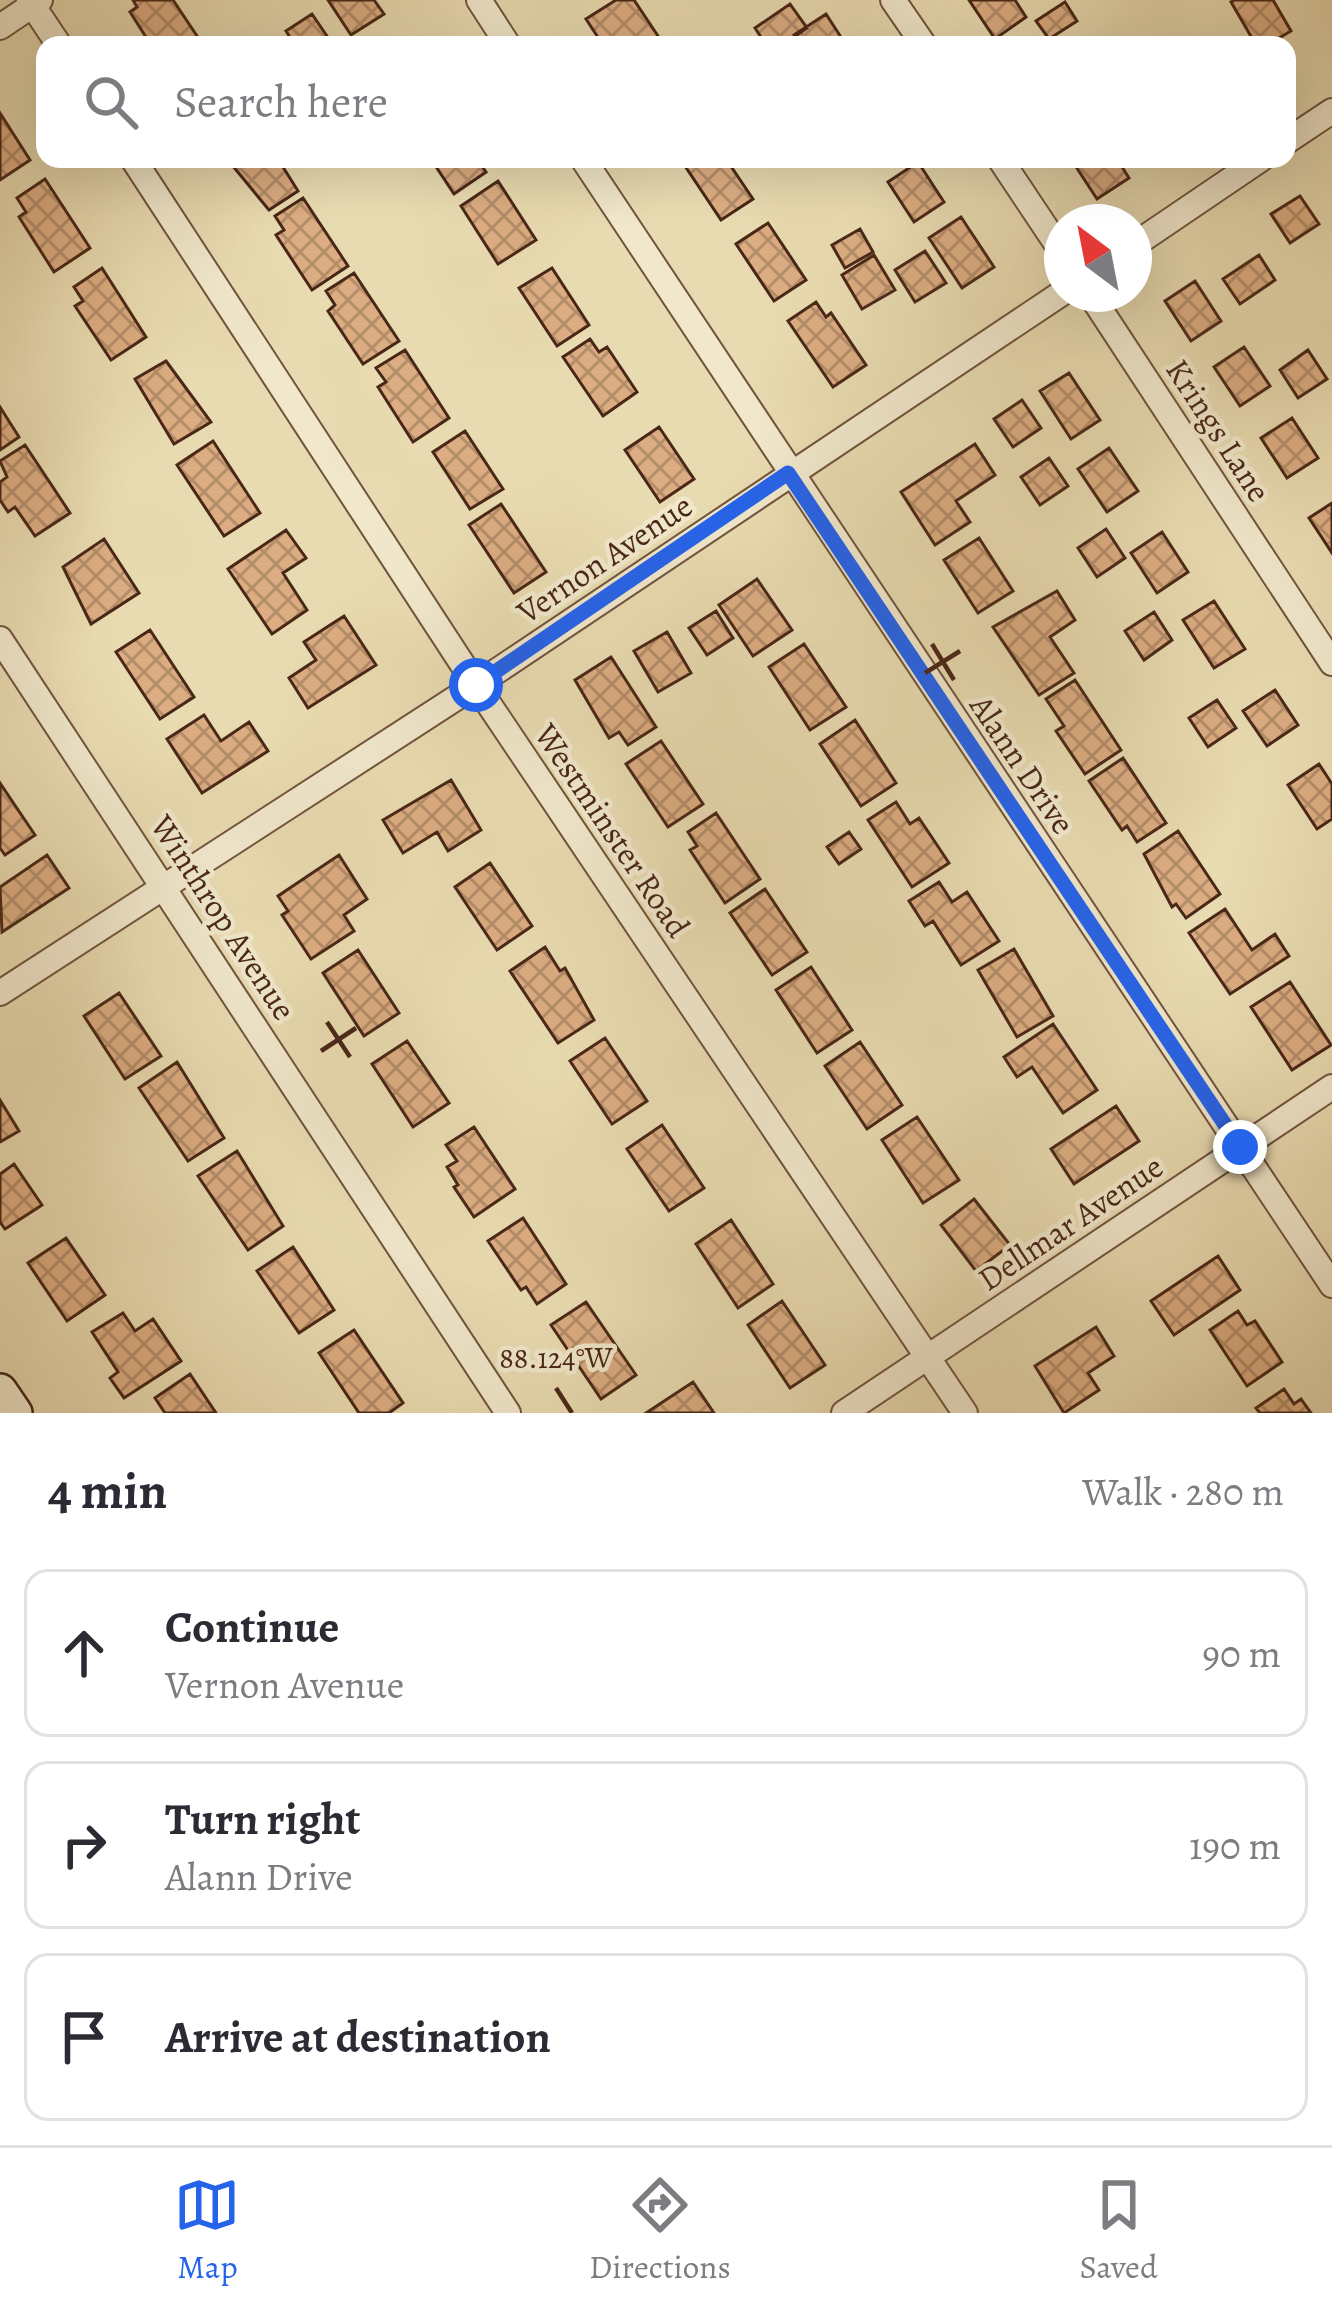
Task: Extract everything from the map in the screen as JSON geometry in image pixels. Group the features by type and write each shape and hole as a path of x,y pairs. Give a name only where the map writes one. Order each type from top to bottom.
{"main road":[{"path":"0,1390 15,1413"}],"street":[{"path":"479,0 502,36"},
{"path":"893,0 918,36"},
{"path":"0,27 34,2 54,36"},
{"path":"1296,136 1332,111"},
{"name":"Westminster Road","path":"139,168 476,685 965,1413"},
{"name":"Alann Drive","path":"589,168 1332,1285"},
{"path":"1006,168 1044,225"},
{"path":"1152,233 1248,168"},
{"name":"Vernon Avenue","path":"0,993 476,685 1044,305"},
{"name":"Krings Lane","path":"1102,312 1332,663"},
{"name":"Winthrop Avenue","path":"0,639 508,1413"},
{"name":"Dellmar Avenue","path":"844,1413 1332,1087"}],"building":[{"path":"133,0 173,0 197,36 145,36 130,12 137,7"},
{"path":"328,0 374,0 384,14 351,35"},
{"path":"616,0 634,0 658,36 597,36 586,19"},
{"path":"969,0 1015,0 1026,17 993,36"},
{"path":"1273,0 1291,31 1282,36 1251,36 1231,2"},
{"path":"1065,2 1077,21 1047,36 1036,21"},
{"path":"790,4 807,28 796,36 760,36 755,28"},
{"path":"312,14 327,36 289,36 286,31"},
{"path":"826,14 840,36 795,36"},
{"path":"0,113 30,160 0,180"},
{"path":"234,168 284,168 298,191 269,210"},
{"path":"437,168 483,168 486,172 454,194"},
{"path":"686,168 732,168 753,199 721,220"},
{"path":"909,168 922,168 944,202 914,222 888,182"},
{"path":"1077,168 1123,168 1129,178 1097,199"},
{"path":"45,179 90,248 54,272 19,217 26,212 17,198"},
{"path":"498,181 536,240 498,264 461,206"},
{"path":"1300,196 1319,224 1290,243 1271,214"},
{"path":"303,198 348,266 312,290 276,235 284,230 275,216"},
{"path":"961,217 994,267 962,288 929,238"},
{"path":"768,223 806,280 774,301 736,244"},
{"path":"860,229 873,252 845,268 832,245"},
{"path":"925,251 946,283 915,302 895,270"},
{"path":"874,255 895,290 862,309 842,275"},
{"path":"1259,255 1275,280 1240,304 1223,279"},
{"path":"102,268 146,337 111,360 75,306 83,301 74,287"},
{"path":"552,268 589,325 557,346 519,288"},
{"path":"354,273 399,341 363,364 328,311 335,305 326,291"},
{"path":"1195,281 1221,321 1191,341 1165,301"},
{"path":"816,302 826,317 831,313 866,365 833,387 788,321"},
{"path":"590,339 599,352 607,347 637,392 603,416 563,357"},
{"path":"1244,347 1270,386 1240,406 1214,367"},
{"path":"405,350 449,418 413,442 378,387 386,382 376,368"},
{"path":"1308,350 1327,379 1298,398 1280,370"},
{"path":"166,361 211,422 174,444 135,379"},
{"path":"1069,373 1100,420 1071,439 1040,391"},
{"path":"1022,400 1041,428 1013,447 994,419"},
{"path":"0,407 19,437 0,450"},
{"path":"1292,418 1318,458 1287,478 1261,438"},
{"path":"659,427 694,479 660,502 625,450"},
{"path":"465,431 503,489 470,509 433,452"},
{"path":"213,441 260,513 224,536 177,465"},
{"path":"975,444 995,475 956,501 970,522 935,545 901,492"},
{"path":"25,445 70,513 35,536 15,507 8,512 0,500 0,482 7,477 0,461"},
{"path":"1109,448 1138,491 1107,512 1078,469"},
{"path":"1049,458 1068,486 1040,505 1021,477"},
{"path":"1332,503 1332,553 1309,518"},
{"path":"501,504 546,572 514,593 469,525"},
{"path":"1106,529 1125,558 1097,577 1078,548"},
{"path":"286,530 306,558 283,573 307,610 272,634 228,569"},
{"path":"1162,532 1188,572 1157,593 1131,553"},
{"path":"979,538 1013,591 978,613 944,560"},
{"path":"104,539 139,593 91,624 63,567"},
{"path":"757,579 792,630 753,656 719,605"},
{"path":"1057,591 1075,620 1050,637 1074,673 1039,695 993,627"},
{"path":"1214,601 1245,649 1214,668 1183,620"},
{"path":"716,611 733,638 707,655 689,628"},
{"path":"1154,612 1172,640 1144,660 1125,631"},
{"path":"344,616 376,665 308,708 289,678 316,660 304,642"},
{"path":"150,630 194,697 160,719 116,652"},
{"path":"667,632 691,673 658,692 634,651"},
{"path":"804,644 846,707 810,730 769,667"},
{"path":"611,657 656,727 628,745 619,732 609,738 575,680"},
{"path":"1075,680 1121,750 1085,774 1056,731 1064,726 1046,699"},
{"path":"1275,690 1298,725 1267,746 1243,711"},
{"path":"1217,700 1236,728 1208,747 1189,718"},
{"path":"204,715 221,741 249,722 268,751 202,793 167,739"},
{"path":"855,720 896,783 861,806 820,744"},
{"path":"661,741 703,804 668,827 626,764"},
{"path":"1123,758 1166,823 1137,842 1127,826 1122,830 1089,781"},
{"path":"1319,764 1332,784 1332,819 1317,829 1288,785"},
{"path":"451,780 481,830 448,851 437,832 403,853 383,820"},
{"path":"0,783 35,835 5,855 0,848"},
{"path":"896,802 910,824 919,818 949,863 912,887 868,820"},
{"path":"716,813 760,879 725,903 690,850 697,846 688,832"},
{"path":"1178,831 1220,894 1186,918 1176,904 1172,907 1144,854"},
{"path":"849,832 861,849 839,864 827,847"},
{"path":"47,855 69,888 2,932 0,887"},
{"path":"339,855 367,899 344,915 354,931 311,959 282,915 288,911 278,896"},
{"path":"490,863 532,926 497,950 455,887"},
{"path":"939,882 952,902 967,892 999,941 961,965 933,921 925,926 909,901"},
{"path":"765,889 807,952 772,975 730,913"},
{"path":"1225,909 1252,950 1275,934 1289,956 1230,994 1189,933"},
{"path":"545,947 560,971 565,968 594,1020 558,1043 510,971"},
{"path":"1014,949 1053,1016 1017,1037 978,970"},
{"path":"358,950 399,1013 364,1036 323,973"},
{"path":"811,967 852,1030 817,1053 776,990"},
{"path":"1290,982 1331,1045 1292,1070 1251,1007"},
{"path":"119,993 161,1056 125,1079 84,1016"},
{"path":"1053,1024 1097,1090 1063,1113 1032,1067 1017,1077 1004,1057"},
{"path":"605,1038 647,1101 612,1124 570,1061"},
{"path":"407,1041 449,1103 413,1127 372,1064"},
{"path":"860,1042 902,1105 867,1129 825,1066"},
{"path":"177,1062 224,1138 188,1161 139,1088"},
{"path":"0,1100 19,1131 0,1142"},
{"path":"1116,1106 1139,1141 1074,1184 1051,1149"},
{"path":"917,1117 959,1180 923,1203 882,1140"},
{"path":"662,1125 704,1188 669,1211 627,1149"},
{"path":"474,1127 515,1189 474,1217 454,1187 458,1185 447,1167 457,1161 446,1145"},
{"path":"237,1151 283,1226 248,1250 198,1176"},
{"path":"14,1164 42,1205 5,1229 0,1222 0,1174"},
{"path":"974,1199 1010,1245 976,1271 941,1225"},
{"path":"523,1218 566,1284 537,1304 526,1287 521,1290 488,1241"},
{"path":"731,1220 773,1284 738,1308 696,1244"},
{"path":"66,1238 105,1295 67,1321 28,1263"},
{"path":"293,1247 334,1310 299,1333 257,1271"},
{"path":"1218,1256 1240,1290 1174,1335 1151,1301"},
{"path":"782,1301 825,1365 790,1388 748,1325"},
{"path":"586,1302 636,1375 601,1399 551,1325"},
{"path":"1238,1311 1247,1325 1255,1321 1282,1362 1247,1386 1210,1330"},
{"path":"123,1313 135,1331 153,1319 181,1361 124,1398 110,1378 118,1372 92,1332"},
{"path":"1096,1327 1114,1356 1088,1373 1099,1390 1064,1413 1035,1366"},
{"path":"354,1330 403,1403 389,1413 359,1413 319,1353"},
{"path":"190,1374 216,1413 165,1413 155,1398"},
{"path":"693,1382 714,1413 646,1413"},
{"path":"1284,1389 1294,1404 1301,1399 1311,1413 1260,1413 1256,1408"}],"route":[{"path":"476,685 788,473 1240,1147"}]}
